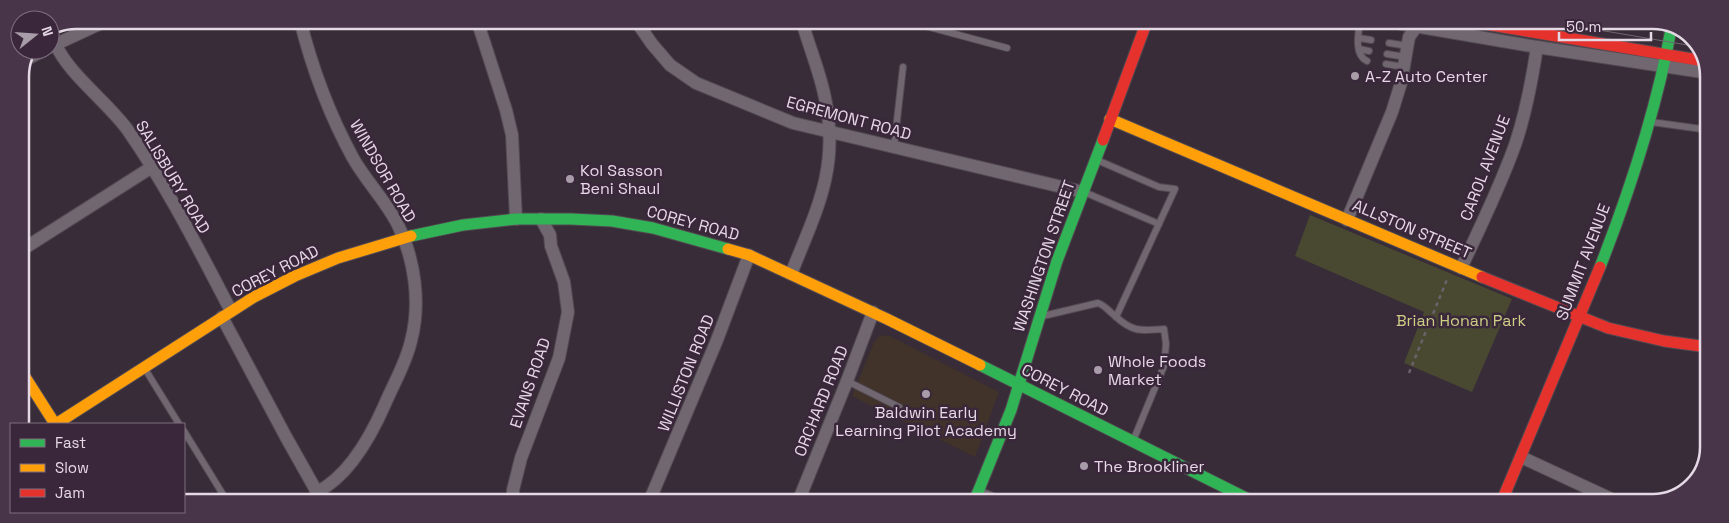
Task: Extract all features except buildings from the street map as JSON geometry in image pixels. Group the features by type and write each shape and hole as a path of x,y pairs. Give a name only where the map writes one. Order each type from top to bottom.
{"street":[{"path":"60,42 89,29"},
{"name":"WINDSOR ROAD","path":"302,29 312,64 341,135 367,181 392,216 403,238 413,272 416,308 413,334 406,356 370,432 342,473 326,487 322,494"},
{"path":"480,29 506,110 512,135 516,219"},
{"name":"EGREMONT ROAD","path":"642,29 674,72 781,123 793,123 1083,192"},
{"path":"791,274 816,210 830,157 830,133 825,97 804,29"},
{"name":"WASHINGTON STREET","path":"977,494 1011,410 1057,261 1144,29"},
{"path":"1347,220 1389,122 1398,96 1410,37 1415,29"},
{"path":"1444,29 1536,47 1665,61 1698,61"},
{"path":"1507,29 1665,61 1700,70"},
{"name":"SUMMIT AVENUE","path":"1505,494 1580,316 1621,210 1650,121 1670,32"},
{"name":"CAROL AVENUE","path":"1456,269 1494,196 1515,144 1532,79 1536,47"},
{"name":"SALISBURY ROAD","path":"60,56 115,114 152,168 227,314 282,430 318,494"},
{"name":"ALLSTON STREET","path":"1110,120 1347,220 1456,269 1608,328 1634,335 1700,346"},
{"path":"29,245 152,168"},
{"name":"COREY ROAD","path":"58,423 227,314 275,286 317,266 403,238 464,225 516,219 592,219 653,228 749,255 873,312 1240,494"},
{"name":"EVANS ROAD","path":"513,494 521,458 559,358 568,312 564,282 551,246 550,236 541,219"},
{"name":"WILLISTON ROAD","path":"652,494 717,340 749,255"},
{"name":"ORCHARD ROAD","path":"801,494 873,312"},
{"path":"29,383 55,423"},
{"path":"1520,457 1600,494"}],"lane":[{"path":"936,29 1006,48"},
{"path":"1360,29 1358,49 1361,57 1367,61"},
{"path":"1359,38 1371,40"},
{"path":"1389,43 1406,57"},
{"path":"1358,49 1369,51"},
{"path":"1387,54 1406,57"},
{"path":"1386,64 1406,57"},
{"path":"894,147 903,67"},
{"path":"1650,121 1700,129"},
{"path":"1095,160 1159,187 1175,189 1116,317"},
{"path":"1083,192 1160,224"},
{"path":"1039,316 1098,303 1106,307 1127,326 1137,330 1164,329 1166,344 1164,366 1133,442"},
{"path":"144,368 178,423"},
{"path":"847,381 899,407"},
{"path":"185,434 224,494"}],"path":[{"path":"1409,373 1456,269"}],"shaded area":[{"name":"Baldwin Early Learning Pilot Academy","path":"883,335 890,336 999,392 975,457 852,396 874,342"}],"green space":[{"name":"Brian Honan Park","path":"1310,215 1512,299 1472,392 1404,363 1424,312 1295,256"}],"tram line":[{"path":"1593,29 1689,45"}],"traffic: fast":[{"path":"1600,267 1622,208 1651,117 1670,32"},
{"path":"977,494 1011,410 1057,261 1103,140"},
{"path":"411,236 463,225 516,219 571,219 612,221 653,228 728,249"},
{"path":"980,365 1238,494"}],"traffic: slow":[{"path":"1110,119 1482,277"},
{"path":"58,423 254,297 295,276 338,258 411,236"},
{"path":"728,249 749,255 887,319 980,365"},
{"path":"29,383 54,423"}],"traffic: jam":[{"path":"1103,140 1144,29"},
{"path":"1514,29 1698,60"},
{"path":"1505,494 1600,267"},
{"path":"1482,277 1608,328 1664,341 1700,346"}],"place":[{"name":"A-Z Auto Center","path":"1355,76"},
{"name":"Kol Sasson Beni Shaul","path":"570,179"},
{"name":"Whole Foods Market","path":"1098,370"},
{"name":"Baldwin Early Learning Pilot Academy","path":"926,394"},
{"name":"The Brookliner","path":"1084,466"}]}
